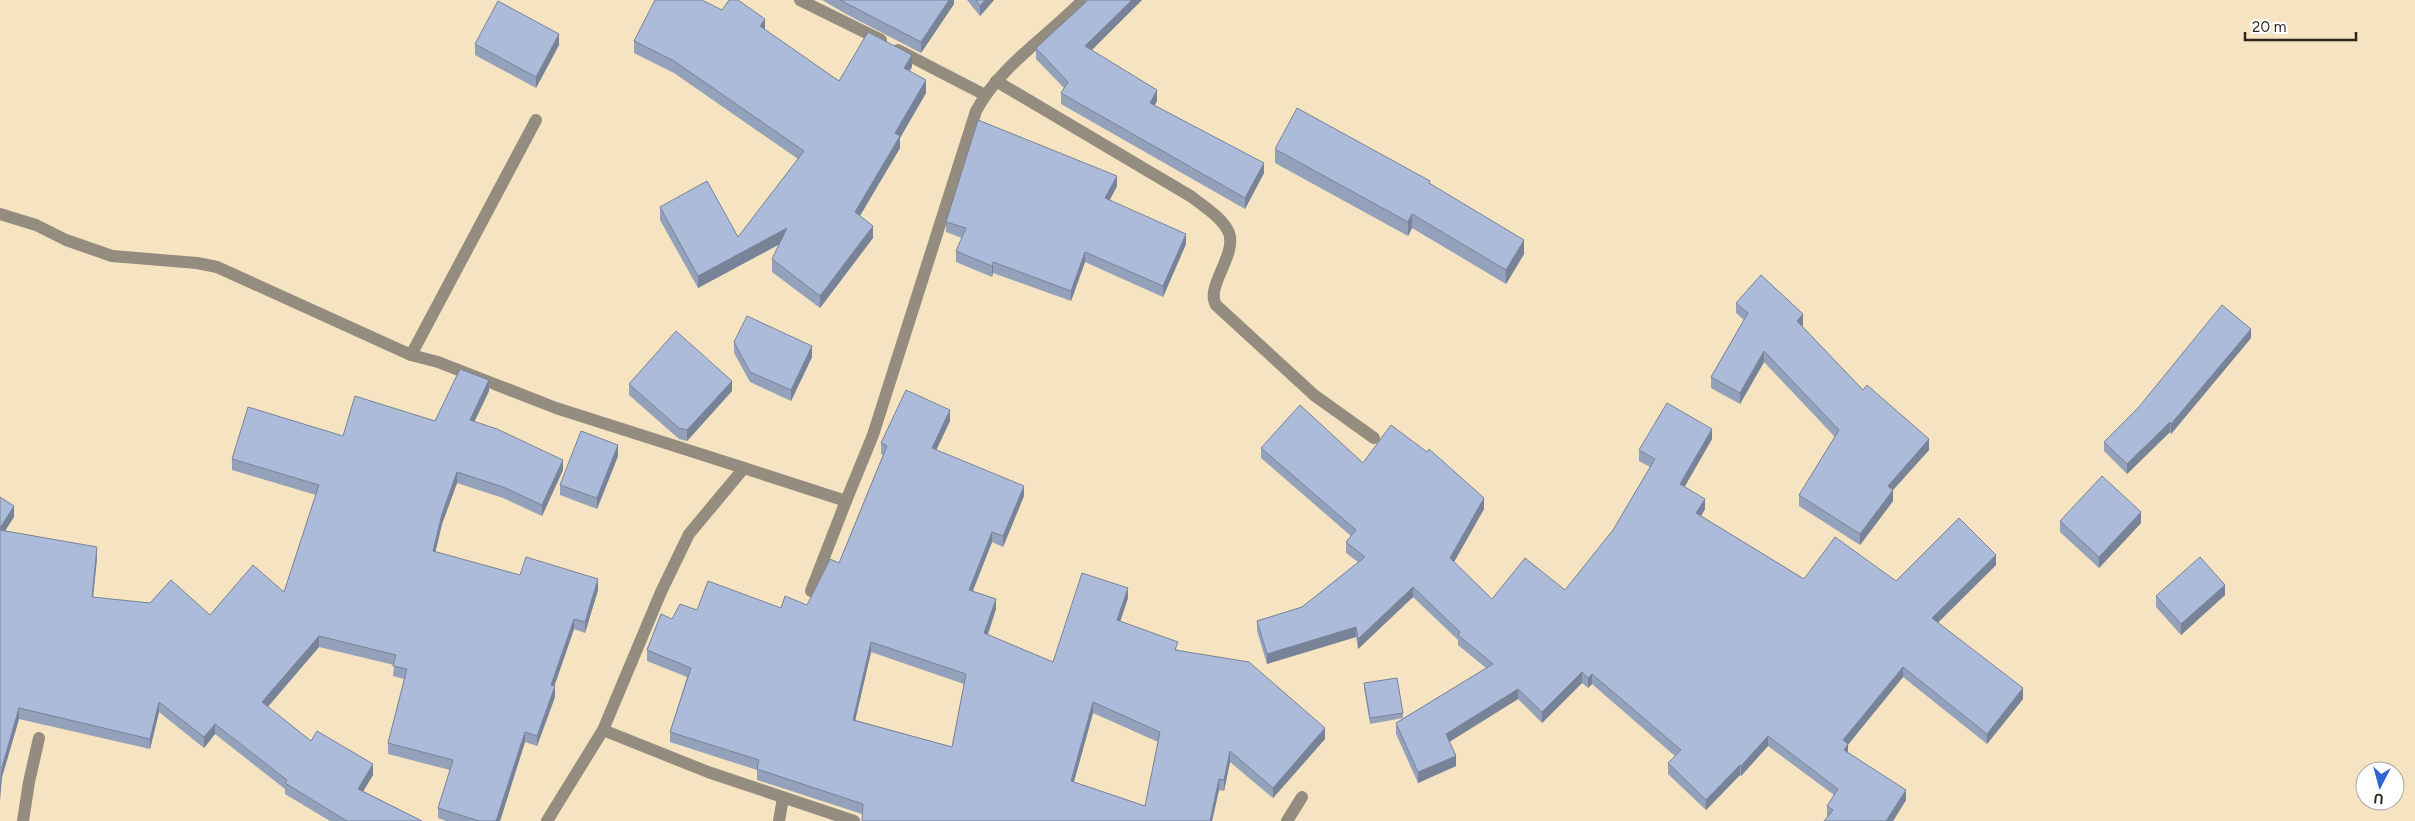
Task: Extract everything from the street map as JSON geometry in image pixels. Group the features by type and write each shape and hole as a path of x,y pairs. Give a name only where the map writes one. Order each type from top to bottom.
{"street":[{"path":"800,0 985,95"},
{"path":"810,591 873,435 967,135 985,95 996,81 1083,0"},
{"path":"996,81 1192,197 1215,217 1226,229 1230,238 1229,251 1214,294 1216,305 1314,395 1374,438"},
{"path":"410,354 536,120"},
{"path":"0,214 36,225 66,240 112,256 197,263 217,267 410,354 438,362 556,408 846,501"},
{"path":"547,821 603,730 661,592 689,534 744,468"},
{"path":"603,730 708,772 854,821"},
{"path":"23,821 39,738"},
{"path":"1287,821 1302,797"},
{"path":"778,821 783,798"}],"building":[{"path":"655,0 702,0 722,10 729,0 738,0 765,19 760,26 839,81 868,32 912,55 904,68 926,80 895,133 900,136 855,212 873,226 820,296 772,259 787,228 698,276 660,207 707,181 738,237 804,151 674,61 634,41"},
{"path":"840,0 949,0 921,42"},
{"path":"976,0 985,0 980,6"},
{"path":"1086,0 1132,0 1085,46 1157,90 1150,103 1264,163 1245,198 1061,93 1068,82 1036,48"},
{"path":"498,1 559,34 536,77 475,44"},
{"path":"1297,108 1430,181 1429,183 1524,240 1506,270 1412,214 1408,222 1275,149"},
{"path":"978,120 1117,176 1105,198 1186,234 1163,286 1085,252 1071,291 993,262 992,266 956,251 966,228 946,222"},
{"path":"1761,275 1803,314 1797,321 1863,390 1867,385 1929,439 1888,486 1893,490 1860,534 1799,495 1839,430 1764,351 1740,393 1711,377 1748,313 1736,303"},
{"path":"2222,305 2251,329 2171,424 2170,422 2127,464 2104,442 2138,408"},
{"path":"747,316 812,346 791,390 750,372 734,342"},
{"path":"676,331 732,381 687,430 679,428 629,384"},
{"path":"460,369 489,380 470,420 497,429 563,460 542,505 503,487 457,472 442,514 433,551 520,575 526,557 598,579 585,622 574,619 551,685 555,686 537,736 525,732 496,821 479,821 438,808 453,760 388,743 407,669 393,666 396,655 319,636 262,702 311,741 317,731 373,764 358,789 422,821 347,821 285,783 287,780 215,724 204,737 159,702 150,739 19,708 2,767 0,790 0,530 97,547 92,597 150,603 171,580 210,615 253,565 284,592 319,485 232,459 248,407 343,436 355,396 435,421"},
{"path":"906,390 950,410 932,448 1024,486 1003,536 992,532 969,590 996,599 984,633 1053,662 1082,573 1128,588 1117,620 1178,642 1175,650 1249,662 1325,728 1273,788 1230,751 1224,780 1219,779 1210,821 862,821 863,804 757,769 759,760 670,732 691,668 647,650 661,614 672,619 680,604 697,610 708,581 781,608 785,596 807,605 830,559 839,563 887,446 881,443","holes":["871,642 966,674 952,747 853,720","1093,702 1160,732 1145,806 1071,781"]},
{"path":"1667,403 1712,429 1680,484 1705,499 1696,513 1804,579 1835,537 1896,581 1959,518 1996,555 1932,618 2023,688 1987,734 1903,667 1843,740 1848,744 1844,750 1906,790 1886,821 1824,821 1833,810 1827,806 1838,789 1768,736 1706,800 1668,763 1681,750 1592,674 1588,678 1582,672 1542,712 1518,689 1446,734 1456,756 1418,772 1396,723 1493,664 1458,635 1460,632 1413,587 1358,639 1356,627 1267,654 1257,621 1302,607 1365,557 1346,542 1356,530 1261,448 1300,405 1363,463 1391,425 1427,452 1429,449 1484,498 1450,558 1492,599 1525,558 1565,590 1613,530 1655,459 1639,450"},
{"path":"581,431 618,445 597,498 560,485"},
{"path":"2102,476 2141,512 2099,557 2060,521"},
{"path":"0,497 14,506 0,528"},
{"path":"2200,557 2225,585 2181,624 2156,596"},
{"path":"1397,678 1403,713 1370,718 1364,683"}]}
